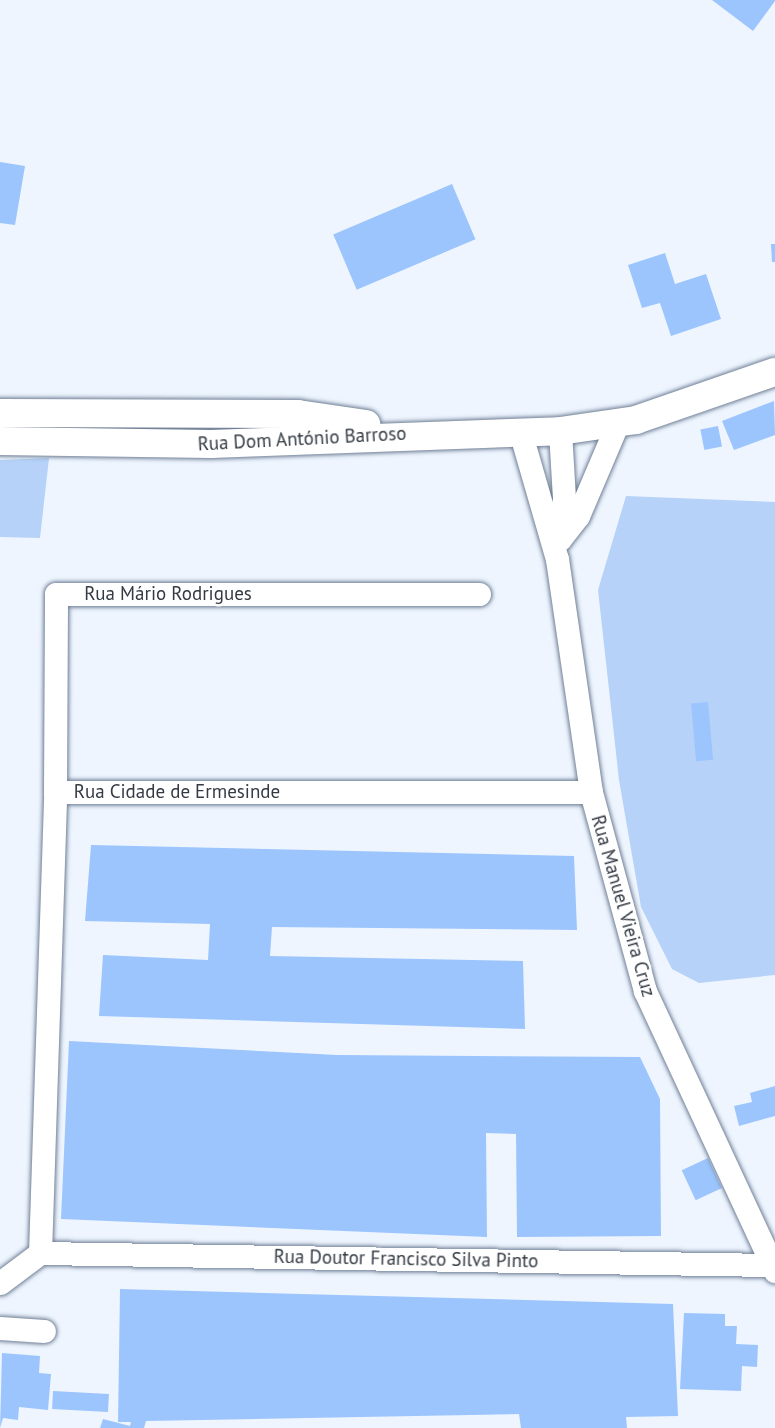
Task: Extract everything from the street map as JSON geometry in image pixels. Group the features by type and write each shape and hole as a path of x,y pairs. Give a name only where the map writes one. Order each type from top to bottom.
{"main road":[{"path":"428,433 560,431 618,422 775,372"},
{"name":"Rua Dom António Barroso","path":"0,413 298,414 428,433"},
{"name":"Rua Dom António Barroso","path":"0,441 211,444 428,433"}],"street":[{"path":"559,549 578,516 618,422"},
{"name":"Rua Manuel Vieira Cruz","path":"520,431 559,549 591,792 645,992 774,1268"},
{"name":"Rua Manuel Vieira Cruz","path":"559,549 564,498 560,431"},
{"name":"Rua Mário Rodrigues","path":"55,792 57,594 479,594"},
{"name":"Rua Cidade de Ermesinde","path":"40,1253 55,792 591,792"},
{"path":"0,1283 40,1253"},
{"name":"Rua Doutor Francisco Silva Pinto","path":"40,1253 774,1268"},
{"path":"0,1328 44,1331"}],"shaded area":[{"path":"49,458 40,538 0,537 0,460"},
{"path":"626,496 775,502 775,975 699,983 672,969 641,907 619,780 598,590"}],"building":[{"path":"712,0 775,0 775,1 753,31"},
{"path":"0,162 25,166 15,225 0,223"},
{"path":"452,184 475,239 357,290 333,234"},
{"path":"771,244 775,244 775,262 772,262"},
{"path":"665,253 675,284 706,274 721,319 671,336 660,303 642,308 628,265"},
{"path":"774,401 775,435 734,450 722,421"},
{"path":"718,426 722,447 704,450 700,429"},
{"path":"708,702 713,760 696,761 691,703"},
{"path":"91,845 574,856 577,930 272,927 270,956 523,961 525,1029 99,1016 103,955 208,960 210,924 85,921"},
{"path":"69,1041 337,1055 640,1057 660,1099 661,1236 517,1237 516,1134 486,1133 487,1237 61,1219"},
{"path":"775,1086 775,1116 739,1126 734,1106 752,1102 750,1093"},
{"path":"708,1158 722,1188 696,1200 682,1170"},
{"path":"120,1289 673,1304 678,1416 626,1417 627,1428 521,1428 519,1414 146,1421 144,1428 100,1428 103,1419 130,1426 131,1422 118,1422"},
{"path":"684,1313 725,1314 725,1326 737,1326 736,1344 758,1345 757,1367 742,1366 741,1391 680,1389"},
{"path":"2,1353 40,1356 39,1373 51,1374 48,1410 19,1407 18,1420 3,1418 0,1428"},
{"path":"53,1391 109,1394 108,1412 52,1409"}]}
